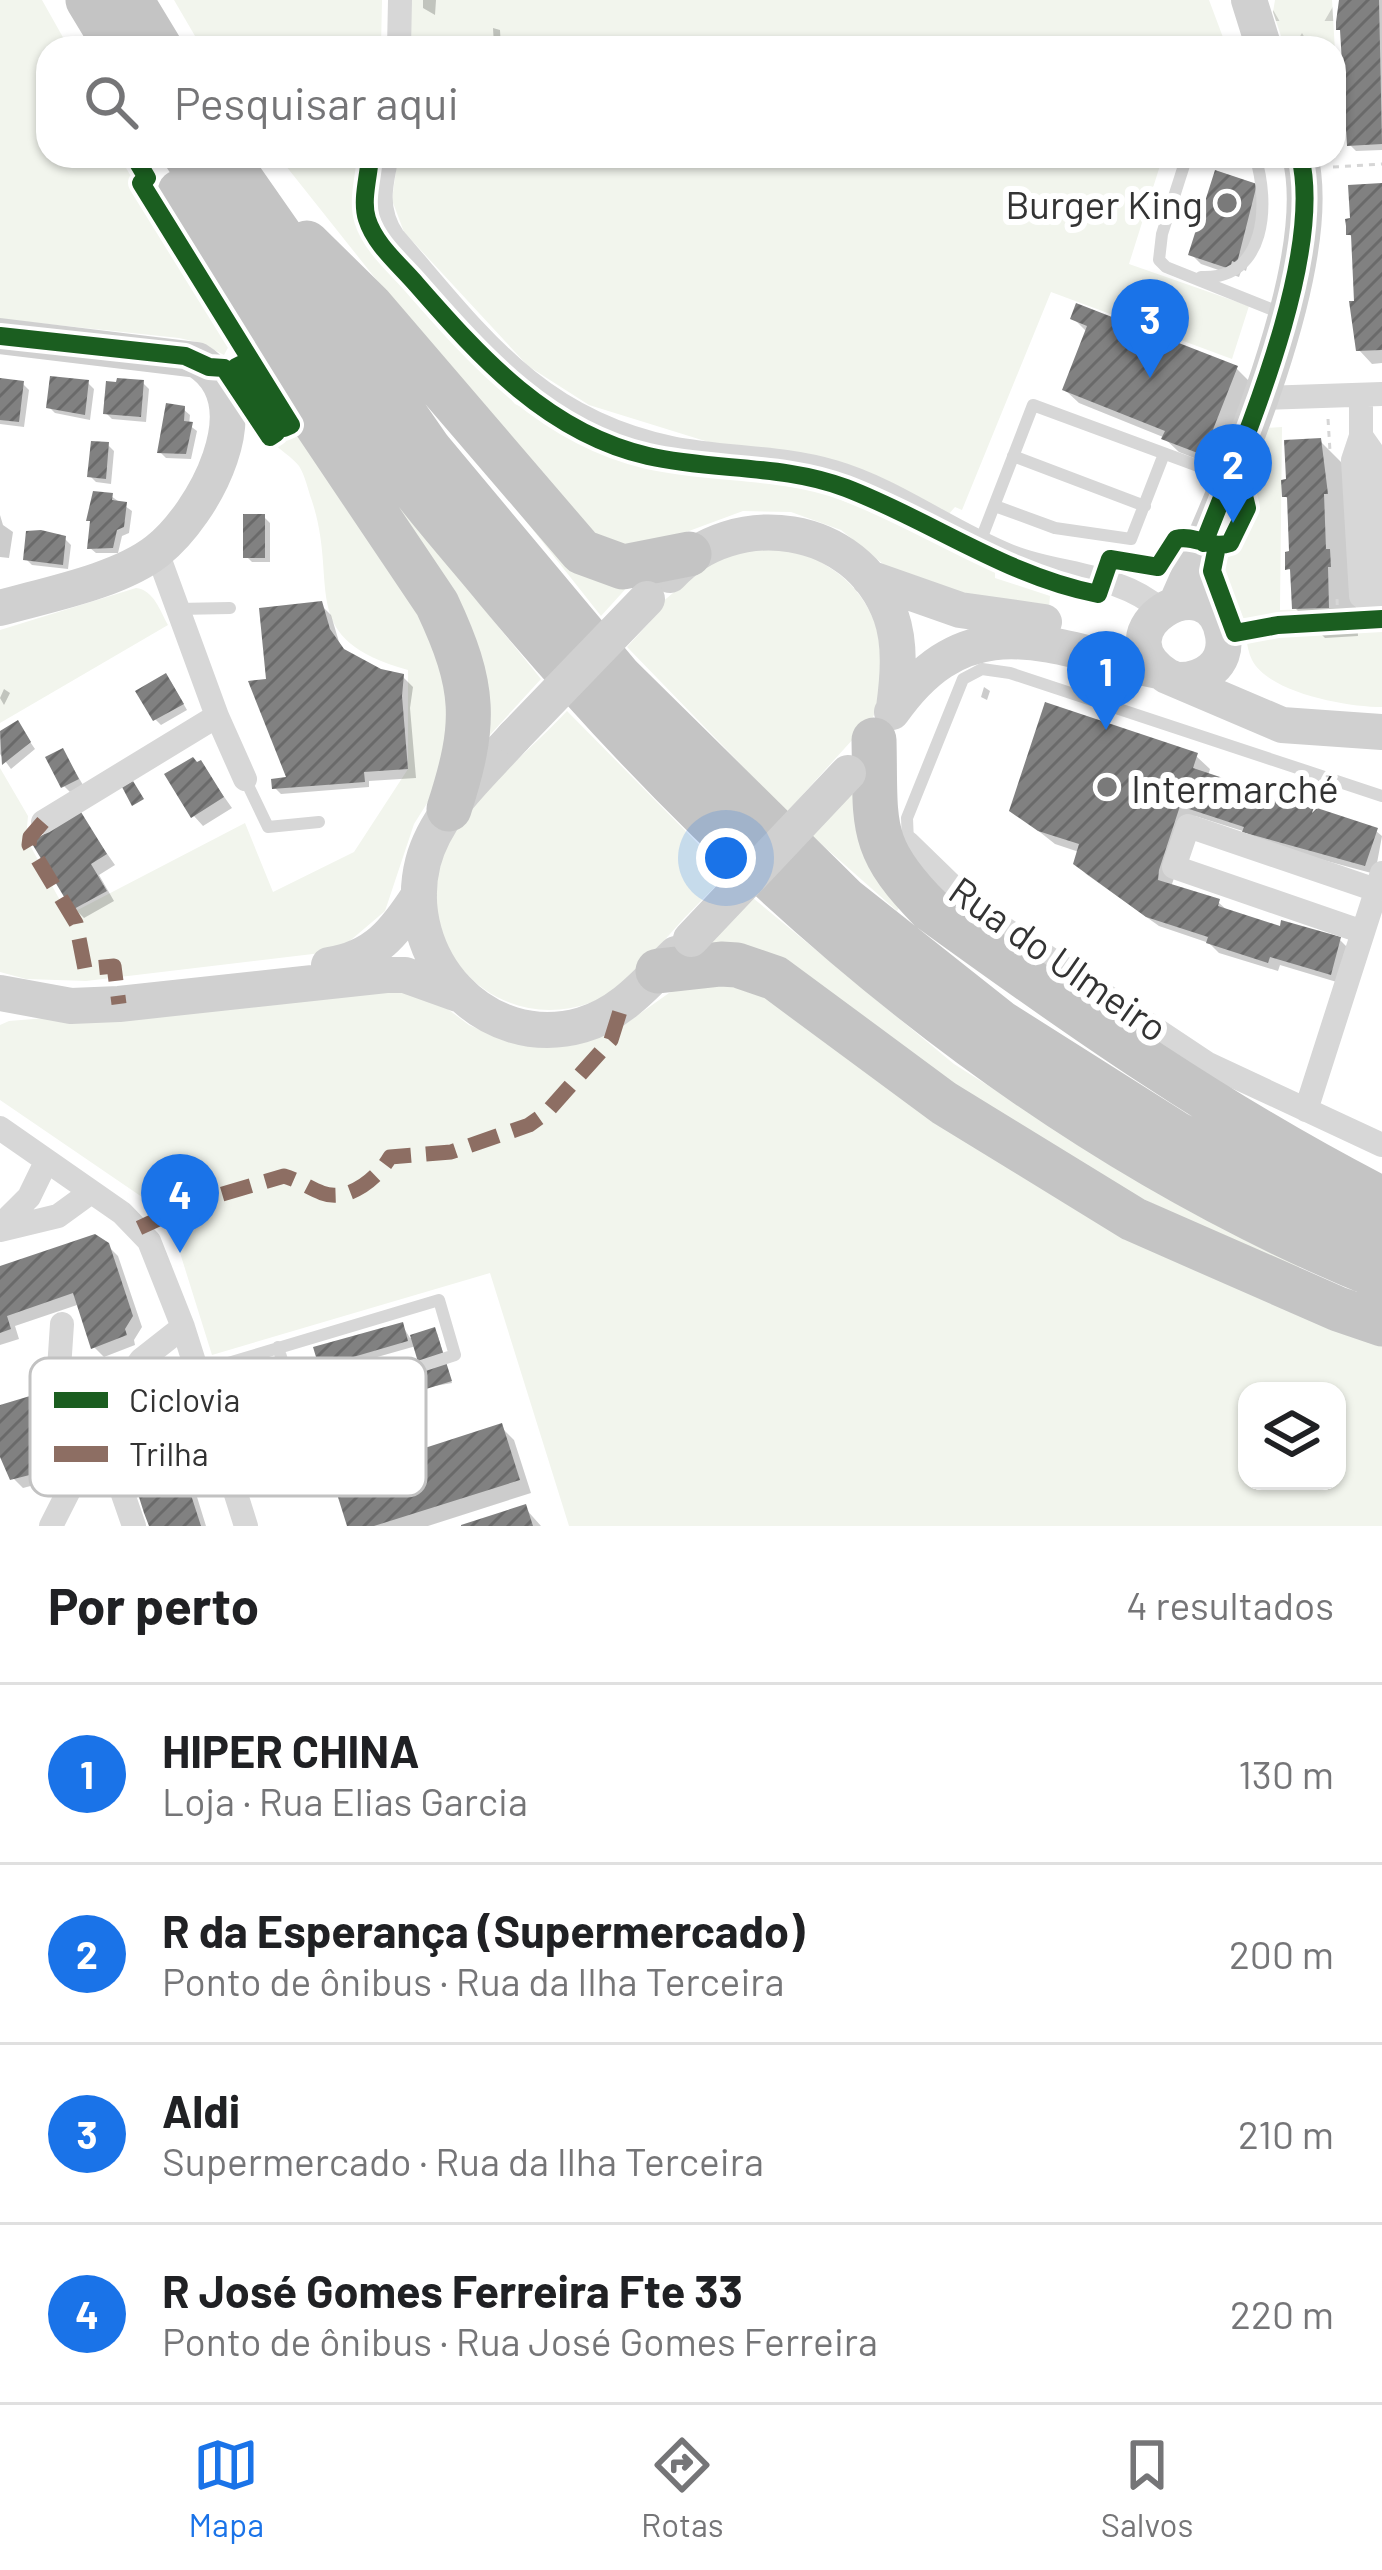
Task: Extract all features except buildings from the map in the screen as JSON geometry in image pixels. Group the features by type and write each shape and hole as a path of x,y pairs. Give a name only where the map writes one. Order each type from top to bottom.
{"highway":[{"path":"88,0 110,36"},
{"path":"131,0 153,36"},
{"path":"171,168 189,217 452,634 468,686 470,737 449,809"},
{"path":"194,168 310,348 408,482 551,655 687,801 804,911 1006,1070 1161,1169 1322,1253 1382,1278"},
{"path":"233,168 430,450 619,676 846,900 1000,1022 1157,1121 1336,1217 1382,1235"},
{"path":"234,168 370,304 572,543 596,560 623,568 689,554"},
{"path":"872,740 883,853 930,909 1158,1069 1281,1147 1382,1199"},
{"path":"658,971 721,964 775,978 944,1103 1133,1219 1382,1324"}],"street":[{"path":"399,36 400,0"},
{"path":"1249,0 1260,36"},
{"path":"385,168 379,203 393,237 519,378 555,402 608,430 642,441 829,470 1010,556 1134,590 1173,615 1223,634 1220,658 1202,676 1168,675 1146,650 1173,615 1202,562 1204,543 1260,398 1300,253 1303,171"},
{"path":"0,335 185,356 208,367 220,384 230,419 221,457 187,518 157,552 111,575 6,602"},
{"path":"1260,398 1371,395 1353,460 1361,596 1372,604 1380,594 1373,453 1360,436"},
{"path":"458,994 425,940 419,896 423,862 449,809 689,554 723,539 776,532 827,546 869,578 933,602 1036,620 1117,644 1173,615"},
{"path":"157,552 244,779"},
{"path":"869,578 892,619 898,662 872,740"},
{"path":"7,996 71,1006 119,1004 405,975 458,994 494,1018 532,1030 579,1026 621,1008 691,939 941,659 997,639 1024,641 1168,675 1282,725 1382,733"},
{"path":"1220,658 1246,695 1279,713 1330,729"},
{"path":"43,822 217,716"},
{"path":"1306,1110 1363,932 1379,882 1188,826 1174,867 1363,932"},
{"name":"Rua do Ulmeiro","path":"908,843 978,910 1208,1064 1382,1144"},
{"path":"7,996 197,981 355,960 382,944 419,896"},
{"path":"0,1128 122,1213 149,1241 193,1358"},
{"path":"0,1228 29,1197 46,1162"},
{"path":"0,1228 58,1216 91,1192"},
{"path":"59,1358 62,1324"},
{"path":"144,1358 183,1328"},
{"path":"51,1526 66,1496"},
{"path":"124,1496 134,1526"},
{"path":"237,1496 246,1526"}],"lane":[{"path":"1183,168 1157,253 1166,267 1284,314"},
{"path":"1194,277 1233,274 1247,261 1262,223 1265,188 1259,168"},
{"path":"980,542 1033,405 1231,474"},
{"path":"995,506 1055,528 1131,539 1164,454"},
{"path":"1013,456 1145,506"},
{"path":"176,609 230,608"},
{"name":"Rua do Ulmeiro","path":"908,843 907,818 963,679 982,669 1010,673 1382,796"},
{"path":"244,779 268,827 319,823"},
{"path":"243,1358 440,1300 455,1355 426,1364"},
{"path":"278,1347 281,1358"}],"path":[{"path":"1346,166 1382,164"},
{"path":"1303,171 1324,185 1324,168"},
{"path":"1324,622 1360,620"}],"green space":[{"path":"0,0 42,0 62,36 36,36 36,168 136,168 141,177 132,184 231,342 224,355 179,338 0,319"},
{"path":"174,0 382,0 381,36 195,36"},
{"path":"411,0 1209,0 1222,36 411,36"},
{"path":"1275,0 1332,0 1334,36 1281,36 1273,12"},
{"path":"288,168 367,168 361,207 367,234 515,404 635,462 818,491 871,507 995,566 995,578 1050,596 1049,608 971,597 888,568 841,530 791,512 743,511 635,551 620,550 565,517"},
{"path":"396,168 1159,168 1129,264 1249,306 1232,359 1051,292 962,510 955,507 947,516 589,405 528,366 404,232 392,200"},
{"path":"360,311 631,583 601,616"},
{"path":"295,427 441,639 453,670 448,770 414,824 385,911 338,951 86,981 26,979 0,972 0,768 28,816 26,838 68,915 245,823 273,892 354,852 408,769 408,670 372,657 349,642 335,625 305,478 296,463 270,441"},
{"path":"1282,427 1280,610 1382,607 1382,707 1330,701 1291,689 1261,671 1250,655 1220,551 1238,540 1247,522 1252,502 1247,484 1264,428"},
{"path":"373,473 541,679 477,749"},
{"path":"744,548 802,551 845,579 870,612 882,653 880,696 873,717 787,812 627,647 658,613 655,608 703,568"},
{"path":"136,588 152,597 168,625 0,723 0,630"},
{"path":"567,711 728,874 627,982 586,1004 542,1010 499,998 462,969 437,920 434,879 458,825"},
{"path":"859,784 904,900 897,911 811,835"},
{"path":"753,898 954,1064 1137,1180 1299,1264 1299,1273 1084,1171 708,946"},
{"path":"398,983 429,995 469,1025 494,1036 587,1038 614,1032 669,993 692,983 753,987 1382,1338 1382,1526 569,1526 490,1273 212,1355 171,1224 142,1197 0,1100 0,1025"}],"marked path":[{"path":"43,822 29,845 76,923 85,969 114,966 119,1004"},
{"path":"139,1228 195,1202 284,1176 322,1193 342,1195 370,1180 390,1157 451,1152 529,1125 546,1113 611,1040 621,1008"}],"cycle path":[{"path":"0,336 185,356 224,368 270,437 276,433 236,367 242,364 284,428 291,425 141,183 147,178 141,168"},
{"path":"368,168 365,212 389,254 519,389 579,430 612,445 673,461 822,480 878,501 1032,574 1098,594 1110,559 1158,567 1176,539 1230,543 1247,508 1240,479 1231,474"},
{"path":"1204,543 1258,404 1291,297 1305,198 1301,168"},
{"path":"1217,546 1212,571 1235,633 1278,625 1382,619"}],"place":[{"name":"Burger King","path":"1227,203"},
{"name":"Aldi","path":"1150,378"},
{"name":"R da Esperança (Supermercado)","path":"1233,523"},
{"name":"HIPER CHINA","path":"1106,730"},
{"name":"Intermarché","path":"1107,787"},
{"name":"R José Gomes Ferreira Fte 33","path":"180,1253"}]}
